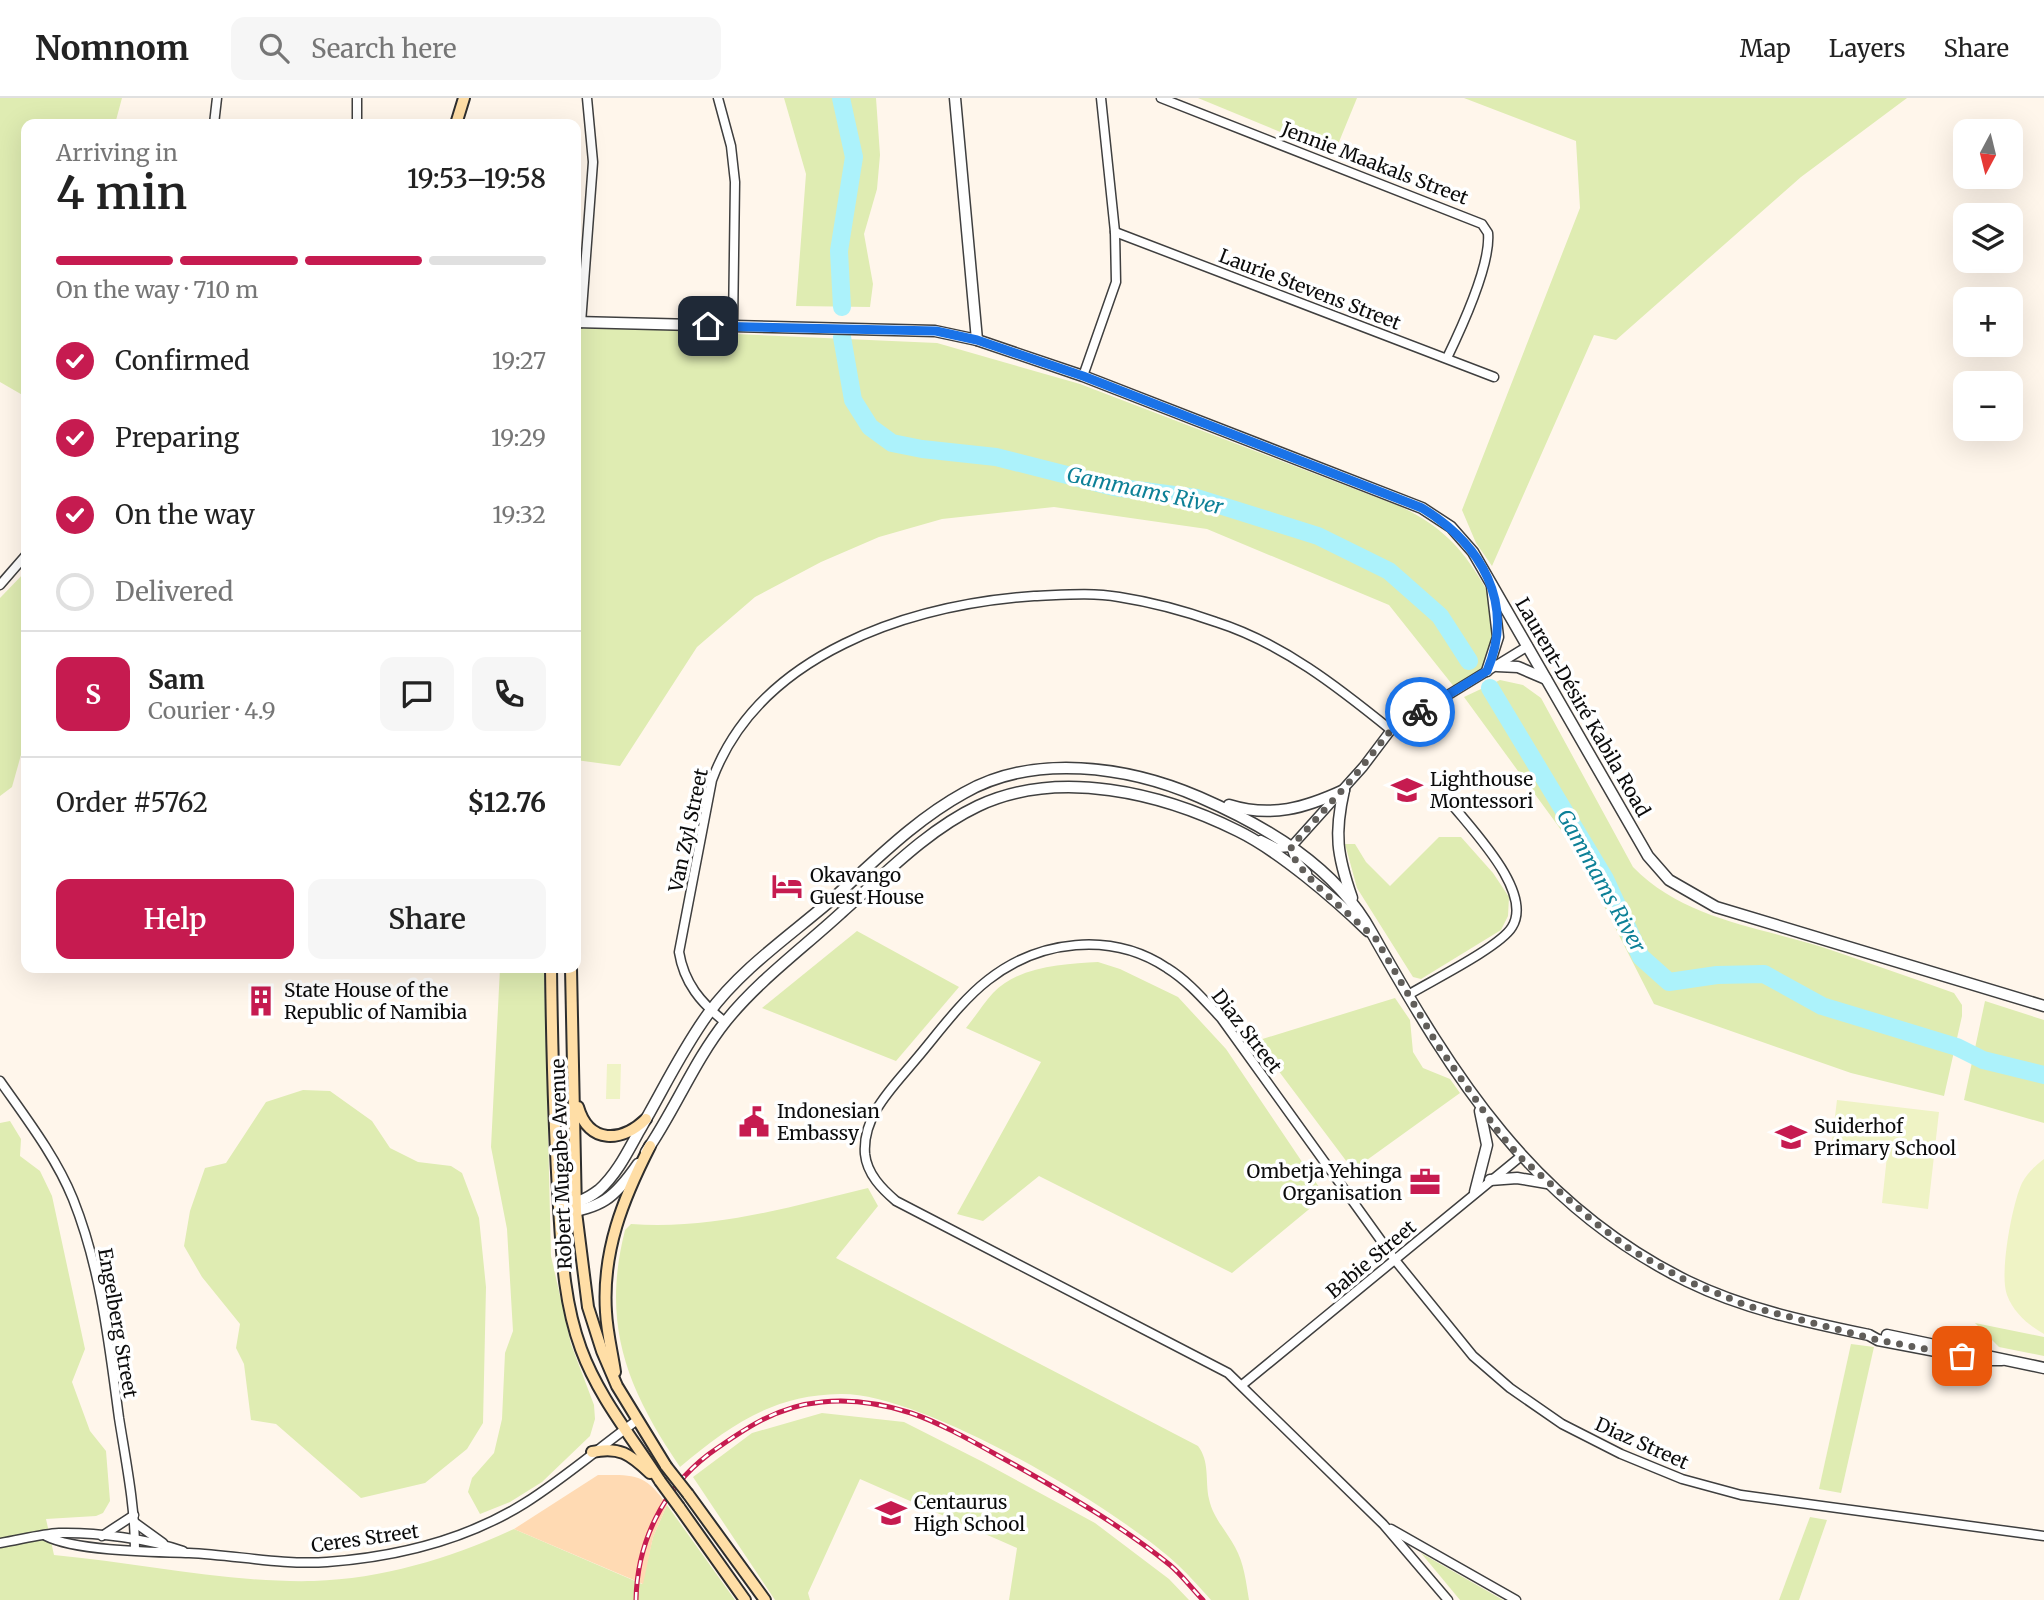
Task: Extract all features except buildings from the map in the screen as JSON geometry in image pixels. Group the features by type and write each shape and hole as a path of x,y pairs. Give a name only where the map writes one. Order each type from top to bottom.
{"main road":[{"path":"458,119 464,98"},
{"path":"462,119 464,98"},
{"name":"Robert Mugabe Avenue","path":"551,973 559,1210 565,1289 575,1332 596,1384 659,1480 745,1600"},
{"name":"Robert Mugabe Avenue","path":"571,973 576,1208 588,1307 602,1351 636,1420 666,1466 765,1600"},
{"path":"575,1097 586,1124 606,1136 618,1137 633,1131 646,1119"},
{"path":"617,1386 606,1314 608,1260 622,1203 650,1146"},
{"path":"592,1452 610,1449 624,1451 659,1480"}],"street":[{"path":"214,119 216,98"},
{"path":"357,98 358,119"},
{"path":"581,291 593,162 587,98"},
{"path":"718,98 731,146 735,182 733,327"},
{"path":"955,98 977,340"},
{"path":"1083,376 1115,282 1115,232 1101,98"},
{"name":"Jennie Maakals Street","path":"1161,98 1482,224 1489,239 1465,320 1447,358"},
{"name":"Laurie Stevens Street","path":"1115,232 1494,377"},
{"name":"Laurent-Désiré Kabila Road","path":"581,323 936,331 977,340 1083,376 1422,508 1451,527 1473,552 1648,856 1682,889 1716,906 2044,1006"},
{"path":"0,584 21,561"},
{"path":"1487,671 1498,637 1491,581"},
{"name":"Van Zyl Street","path":"725,1022 710,1010 688,981 679,952 712,780 720,759 748,715 767,695 800,670 886,624 926,612 999,599 1065,594 1117,597 1218,622 1282,651 1391,730"},
{"path":"559,1210 598,1206 611,1197 650,1146 725,1022 766,980 943,827 978,807 1012,793 1045,788 1086,788 1153,799 1192,811 1277,848 1291,847 1344,790 1391,730 1528,646"},
{"path":"1497,666 1518,667 1546,680"},
{"path":"576,1208 604,1185 710,1010 758,963 881,855 966,791 1004,776 1044,769 1071,768 1132,776 1179,788 1247,811 1268,813 1317,803 1344,790"},
{"path":"1179,788 1224,808 1291,847 1353,901"},
{"path":"1344,790 1336,826 1337,845 1353,901 1408,995 1479,1106 1520,1157 1551,1184 1631,1250 1687,1281 1771,1313 1869,1335 1878,1334 1925,1342 2044,1368"},
{"path":"1408,995 1502,939 1516,918 1518,905 1510,883 1451,802"},
{"path":"1240,832 1315,884"},
{"path":"1291,847 1296,862 1315,884 1376,939"},
{"name":"Diaz Street","path":"1448,1600 1384,1524 1242,1385 1207,1360 919,1213 879,1186 865,1155 870,1121 882,1100 962,1005 987,981 1019,959 1048,949 1080,944 1107,944 1133,951 1165,966 1192,987 1221,1018 1395,1260 1473,1356 1510,1388 1562,1424 1621,1454 1682,1479 1741,1495 2044,1536"},
{"name":"Engelberg Street","path":"0,1081 57,1168 72,1197 91,1251 104,1311 134,1519 135,1546"},
{"path":"1475,1192 1484,1167 1487,1145 1479,1106"},
{"name":"Babie Street","path":"1242,1385 1520,1157"},
{"path":"1490,1180 1525,1178 1551,1184"},
{"name":"Ceres Street","path":"46,1536 60,1542 135,1546 263,1561 327,1562 421,1547 509,1513 636,1420"},
{"path":"102,1535 134,1519 166,1545"},
{"path":"1384,1524 1516,1600"},
{"name":"Ceres Street","path":"0,1543 55,1533 102,1535 135,1546 166,1545 189,1553"}],"green space":[{"path":"0,98 122,98 116,119 21,119 21,394 0,382"},
{"path":"784,98 876,98 880,155 877,189 864,234 873,284 870,307 796,306 806,174"},
{"path":"1198,98 1357,98 1334,154"},
{"path":"1464,98 1907,98 1801,177 1616,340 1594,335 1492,566 1476,543 1462,510 1580,208 1576,141"},
{"path":"581,322 735,334 937,343 1080,384 1399,506 1425,520 1456,546 1474,569 1487,590 1497,617 1496,636 1487,671 1455,688 1389,605 1207,529 1054,507 942,519 879,537 821,562 755,597 697,647 620,766 581,761"},
{"path":"21,576 21,755 12,787 0,796 0,598"},
{"path":"1500,680 1523,685 1541,698 1633,867 1653,885 1698,910 1722,919 1822,947 1954,993 1962,1005 1962,1016 1944,1096 1851,1073 1654,1004 1575,849 1464,697"},
{"path":"1439,837 1461,837 1493,873 1509,897 1508,916 1501,930 1421,979 1413,977 1357,888 1345,844 1355,844 1366,862 1390,886"},
{"path":"857,931 959,987 896,1061 762,1008"},
{"path":"1098,962 1120,969 1178,997 1226,1049 1325,1196 1232,1273 1039,1176 983,1221 957,1214 1041,1062 966,1028 993,993 1015,977 1042,968"},
{"path":"500,973 544,973 551,1256 571,1344 594,1405 595,1419 590,1436 542,1482 510,1502 480,1514 468,1492 472,1478 494,1453 502,1419 505,1353 513,1331 507,1229 491,1147"},
{"path":"1395,998 1410,1020 1413,1052 1423,1068 1450,1079 1460,1093 1353,1170 1256,1041"},
{"path":"1985,1001 2044,1020 2044,1123 1964,1100"},
{"path":"607,1064 621,1064 620,1099 606,1099"},
{"path":"303,1090 330,1091 372,1121 390,1148 418,1162 451,1166 462,1173 479,1218 486,1287 483,1423 467,1449 425,1483 361,1498 276,1424 251,1420 244,1364 236,1348 240,1324 202,1277 184,1246 190,1211 205,1168 226,1163 266,1102"},
{"path":"1837,1100 1939,1112 1928,1209 1882,1203 1887,1156 1831,1149"},
{"path":"10,1121 21,1139 20,1156 40,1171 52,1196 85,1349 72,1382 90,1431 106,1451 110,1501 103,1513 96,1516 46,1519 54,1555 216,1576 314,1581 366,1576 416,1565 466,1549 514,1529 642,1584 653,1537 667,1505 735,1600 0,1600 0,1123"},
{"path":"2044,1159 2044,1334 2027,1322 2013,1307 2007,1295 2005,1272 2008,1239 2018,1193 2026,1176"},
{"path":"868,1188 878,1206 836,1258 1198,1446 1206,1465 1211,1506 1238,1553 1249,1600 1211,1600 1182,1569 1150,1541 1066,1486 967,1432 876,1398 840,1394 816,1396 773,1406 735,1426 680,1467 646,1410 624,1355 616,1296 618,1264 625,1230 631,1224 691,1224 751,1215"},
{"path":"1975,1323 2044,1337 2044,1356 1999,1347"},
{"path":"1851,1344 1874,1347 1841,1493 1819,1489"},
{"path":"822,1413 904,1422 983,1462 1095,1523 1169,1579 1189,1600 1009,1600 1017,1548 860,1479 808,1593 810,1600 775,1600 693,1477 752,1433"},
{"path":"1810,1517 1827,1520 1799,1600 1779,1600"},
{"path":"1421,1553 1503,1600 1460,1600"}],"sand":[{"path":"598,1475 630,1476 645,1481 667,1505 653,1537 643,1584 514,1529"}],"waterway":[{"name":"Gammams River","path":"841,98 854,157 839,251 842,307"},
{"name":"Gammams River","path":"842,337 853,400 870,427 892,443 996,457 1114,487 1197,498 1318,536 1389,571 1440,616 1469,661"},
{"name":"Gammams River","path":"1490,688 1605,879 1641,957 1669,982 1717,975 1764,974 1822,1006 1957,1047 1983,1060 2044,1075"}],"railway":[{"path":"636,1600 641,1558 647,1538 666,1500 693,1468 709,1454 762,1420 806,1404 844,1401 911,1413 977,1444 1133,1537 1174,1569 1203,1600"}],"way so far":[{"path":"1420,712 1391,730 1363,767 1291,847 1296,862 1315,884 1376,939 1437,1044 1499,1133 1520,1157 1593,1221 1631,1250 1687,1281 1748,1306 1794,1320 1962,1356"}],"place":[{"name":"Lighthouse Montessori","path":"1407,790"},
{"name":"Okavango Guest House","path":"787,886"},
{"name":"State House of the Republic of Namibia","path":"261,1001"},
{"name":"Indonesian Embassy","path":"754,1122"},
{"name":"Suiderhof Primary School","path":"1791,1137"},
{"name":"Ombetja Yehinga Organisation","path":"1425,1182"},
{"name":"Centaurus High School","path":"891,1513"}],"route":[{"path":"708,326 936,331 977,340 1083,376 1422,508 1451,527 1473,552 1491,581 1498,637 1487,671 1455,688 1420,712"}]}
